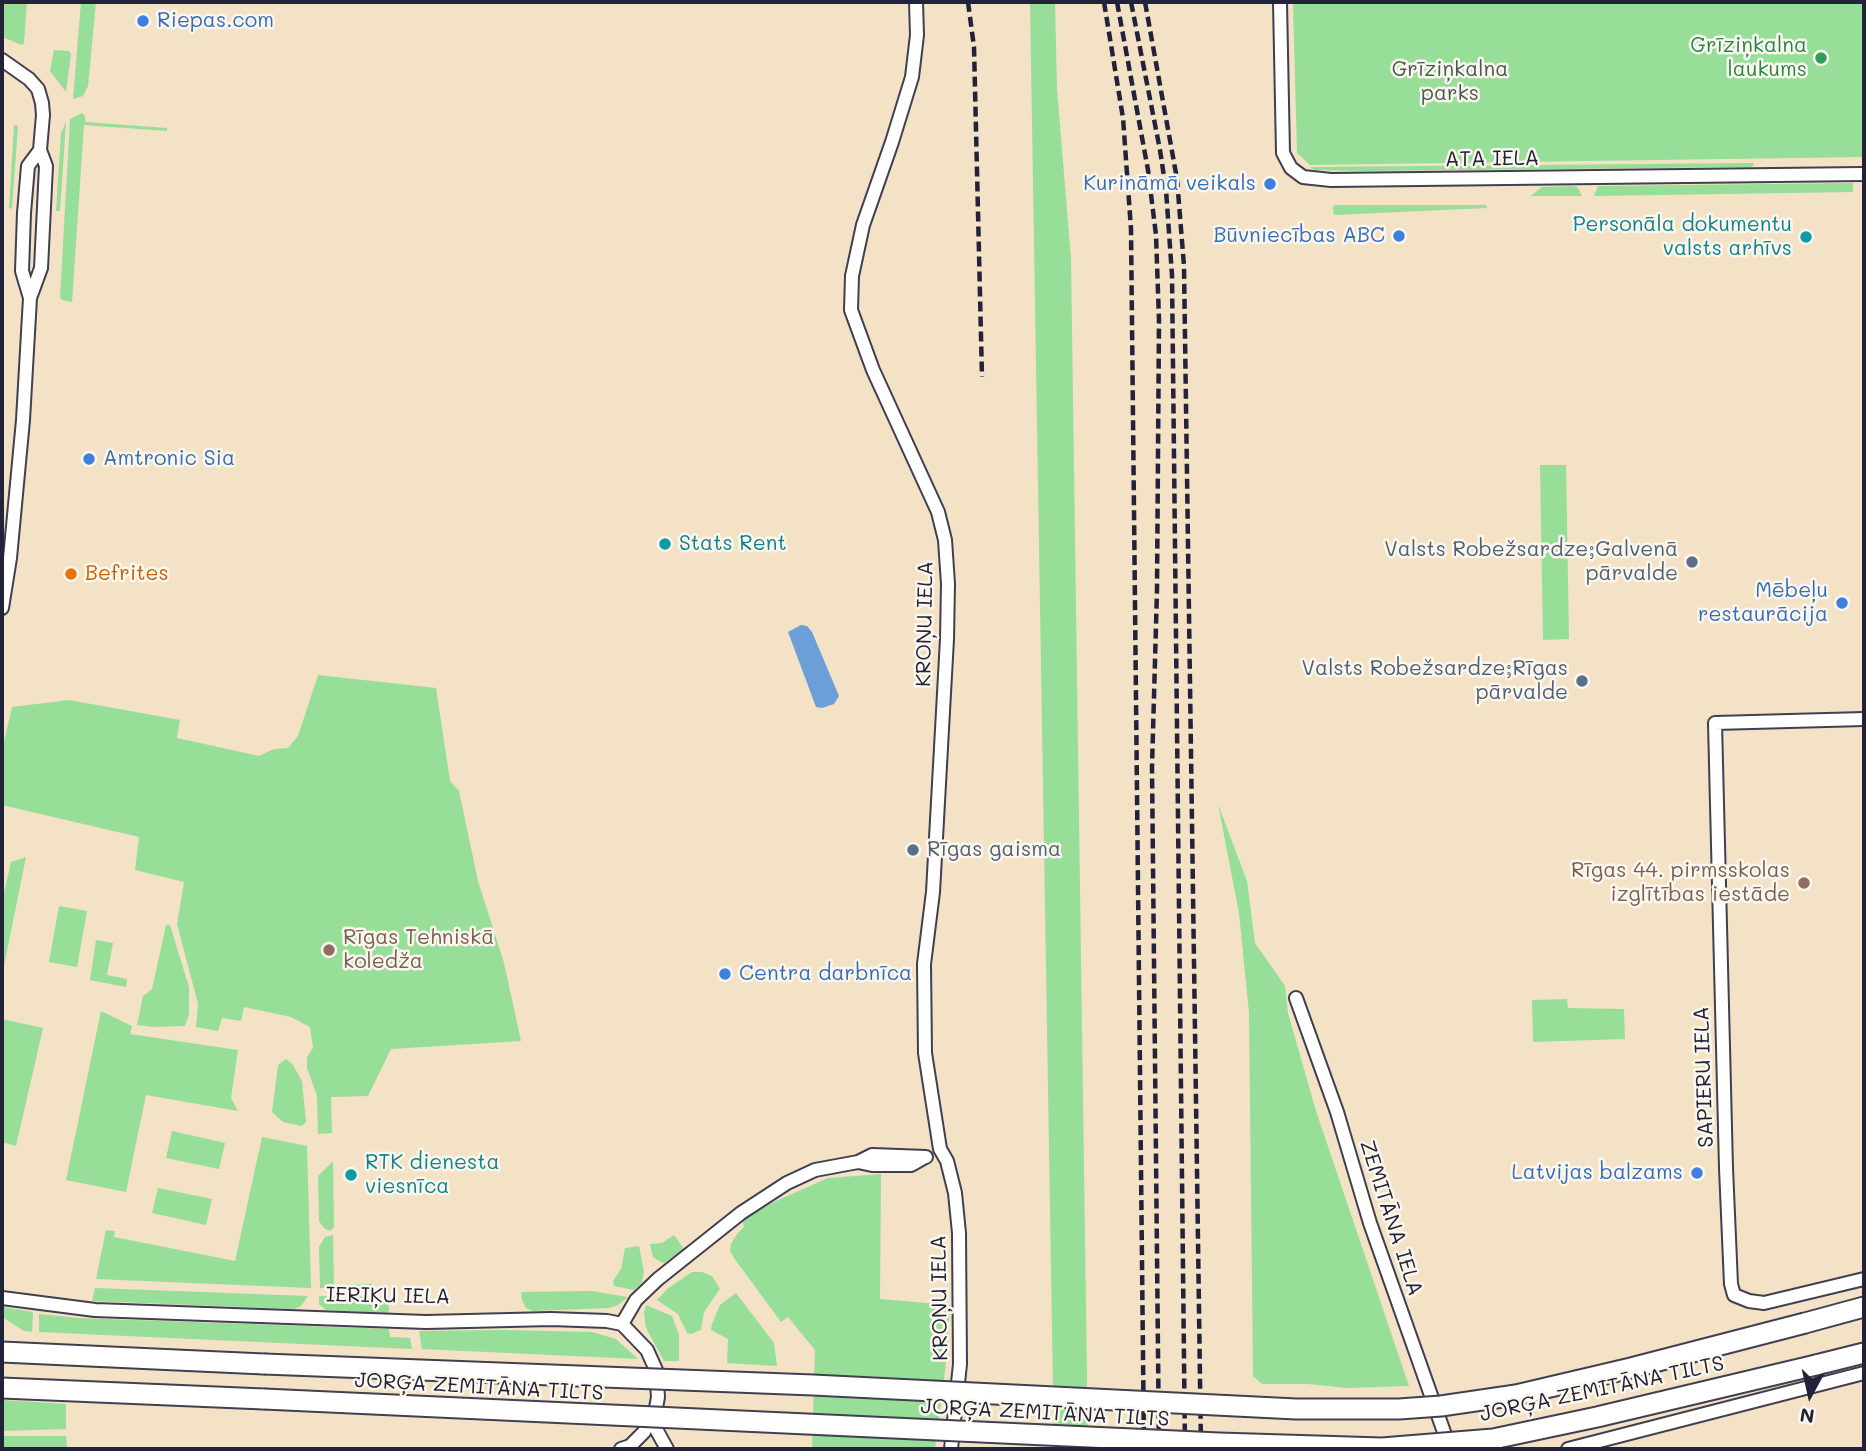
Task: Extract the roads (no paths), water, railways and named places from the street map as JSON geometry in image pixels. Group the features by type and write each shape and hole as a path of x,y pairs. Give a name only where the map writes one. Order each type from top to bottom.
{"main road":[{"name":"JORĢA ZEMITĀNA TILTS","path":"2,1352 826,1386 1296,1409 1399,1409 1516,1395 1864,1307"},
{"name":"JORĢA ZEMITĀNA TILTS","path":"2,1388 1382,1448 1493,1439 1864,1353"}],"street":[{"name":"KROŅU IELA","path":"916,2 917,34 912,77 863,225 852,276 851,310 873,370 938,512 945,540 948,584 947,639 933,891 924,964 925,1053 940,1149 947,1161 955,1194 959,1233 960,1364 951,1449"},
{"name":"ATA IELA","path":"1280,2 1283,153 1291,168 1303,177 1331,180 1864,174"},
{"path":"2,60 29,79 38,89 43,115 40,150 46,166 41,268 30,298 23,420 10,558 2,601"},
{"path":"30,298 22,271 24,213 29,166 40,150"},
{"name":"SAPIERU IELA","path":"1864,719 1715,723 1731,1284 1734,1295 1764,1303 1864,1279"},
{"name":"ZEMITĀNA IELA","path":"1296,998 1338,1112 1370,1223 1450,1449"},
{"path":"626,1448 644,1432 658,1397 656,1370 647,1350 622,1324 640,1296 686,1256 760,1199 815,1170 858,1161 872,1165 911,1165 940,1149"},
{"name":"IERIĶU IELA","path":"2,1298 95,1310 426,1322 551,1319 622,1324"},
{"path":"1568,1449 1864,1373"},
{"path":"651,1420 667,1449"},
{"path":"626,1448 645,1449"}],"water":[{"path":"801,625 807,626 812,632 839,696 834,704 822,708 816,707 788,632"}],"railway":[{"path":"968,2 974,47 982,377"},
{"path":"1104,2 1123,118 1131,229 1144,1449"},
{"path":"1117,2 1148,170 1156,235 1159,320 1157,590 1152,767 1159,1449"},
{"path":"1131,2 1160,150 1166,190 1172,275 1185,1449"},
{"path":"1145,2 1177,179 1184,266 1201,1449"}],"place":[{"name":"Riepas.com","path":"143,21"},
{"name":"Grīziņkalna laukums","path":"1821,58"},
{"name":"Kurināmā veikals","path":"1270,184"},
{"name":"Būvniecības ABC","path":"1399,236"},
{"name":"Personāla dokumentu valsts arhīvs","path":"1806,237"},
{"name":"Amtronic Sia","path":"89,459"},
{"name":"Stats Rent","path":"665,544"},
{"name":"Valsts Robežsardze;Galvenā pārvalde","path":"1692,562"},
{"name":"Befrites","path":"71,574"},
{"name":"Mēbeļu restaurācija","path":"1842,603"},
{"name":"Valsts Robežsardze;Rīgas pārvalde","path":"1582,681"},
{"name":"Rīgas gaisma","path":"913,850"},
{"name":"Rīgas 44. pirmsskolas izglītības iestāde","path":"1804,883"},
{"name":"Rīgas Tehniskā koledža","path":"329,950"},
{"name":"Centra darbnīca","path":"725,974"},
{"name":"Latvijas balzams","path":"1697,1173"},
{"name":"RTK dienesta viesnīca","path":"351,1175"}],"park label":[{"name":"Grīziņkalna parks","path":"1450,82"}]}
